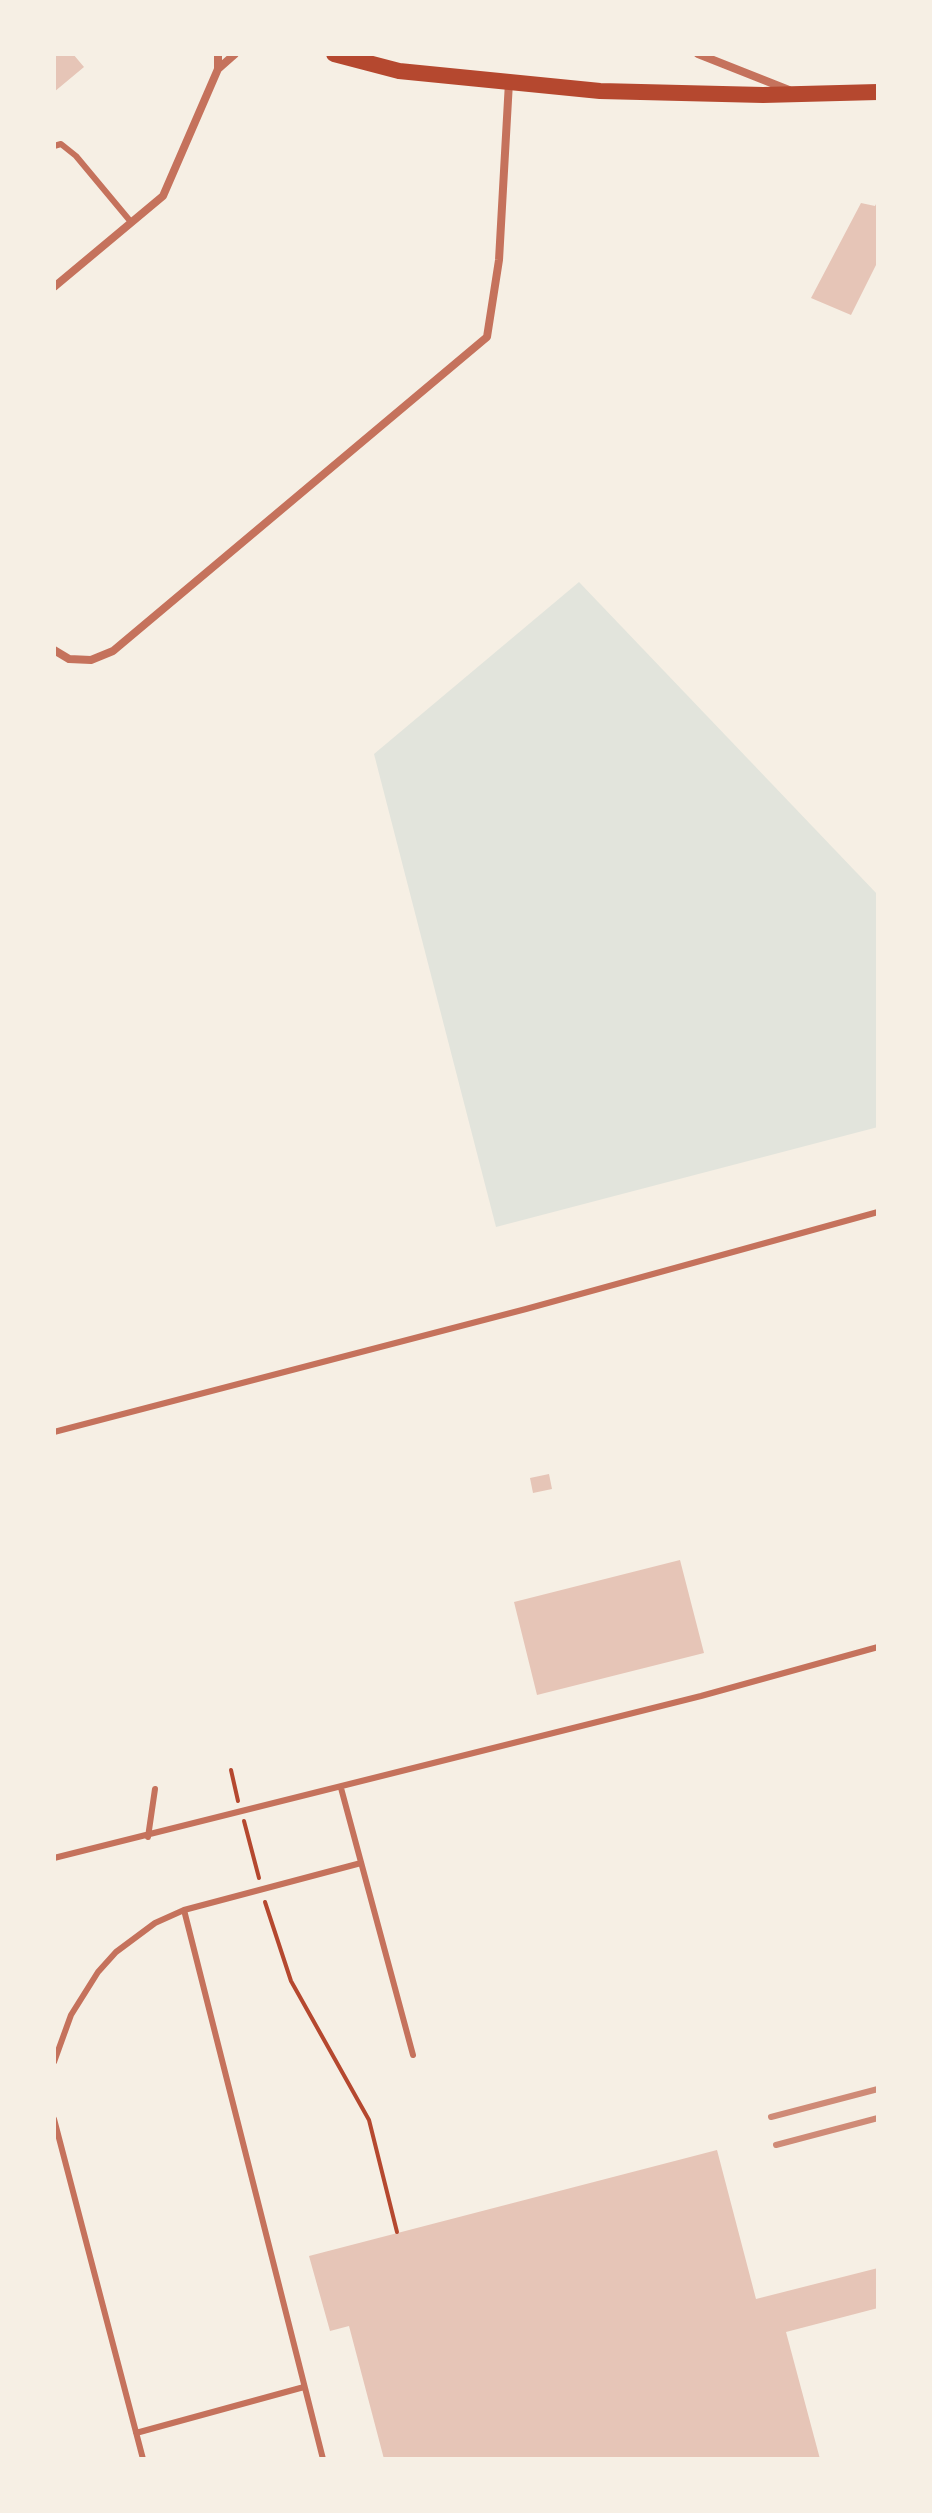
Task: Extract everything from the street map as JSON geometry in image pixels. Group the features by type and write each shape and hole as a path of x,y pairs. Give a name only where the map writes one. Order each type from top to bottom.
{"main road":[{"path":"334,54 399,71 600,91 878,92"},
{"path":"365,54 399,71"}],"street":[{"path":"54,287 163,196 218,69 218,54"},
{"path":"218,69 235,54"},
{"path":"698,54 801,94"},
{"path":"54,650 69,659 91,660 113,651 487,337 499,260 509,82"}],"lane":[{"path":"54,146 61,144 76,156 131,222"},
{"path":"54,1432 526,1309 878,1212"},
{"path":"54,1858 242,1814 878,1647"},
{"path":"341,1788 413,2055"},
{"path":"148,1838 155,1789"},
{"path":"54,2062 71,2015 98,1972 133,1936 184,1910 361,1863"},
{"path":"184,1910 323,2459"},
{"path":"54,2119 143,2459"},
{"path":"136,2433 304,2387"}],"path":[{"path":"231,1770 261,1888 291,1981 369,2120 397,2232"}],"shaded area":[{"path":"579,582 878,895 878,1127 496,1227 374,754"}],"building":[{"path":"54,54 73,54 84,67 54,92"},
{"path":"878,200 878,261 851,315 811,298 861,203 875,206"},
{"path":"549,1474 552,1489 533,1493 530,1478"},
{"path":"680,1560 704,1653 537,1695 514,1602"},
{"path":"717,2150 756,2299 878,2268 878,2308 786,2332 820,2459 384,2459 349,2326 330,2331 309,2256"}],"railway":[{"path":"771,2117 878,2089"},
{"path":"776,2145 878,2118"}]}
